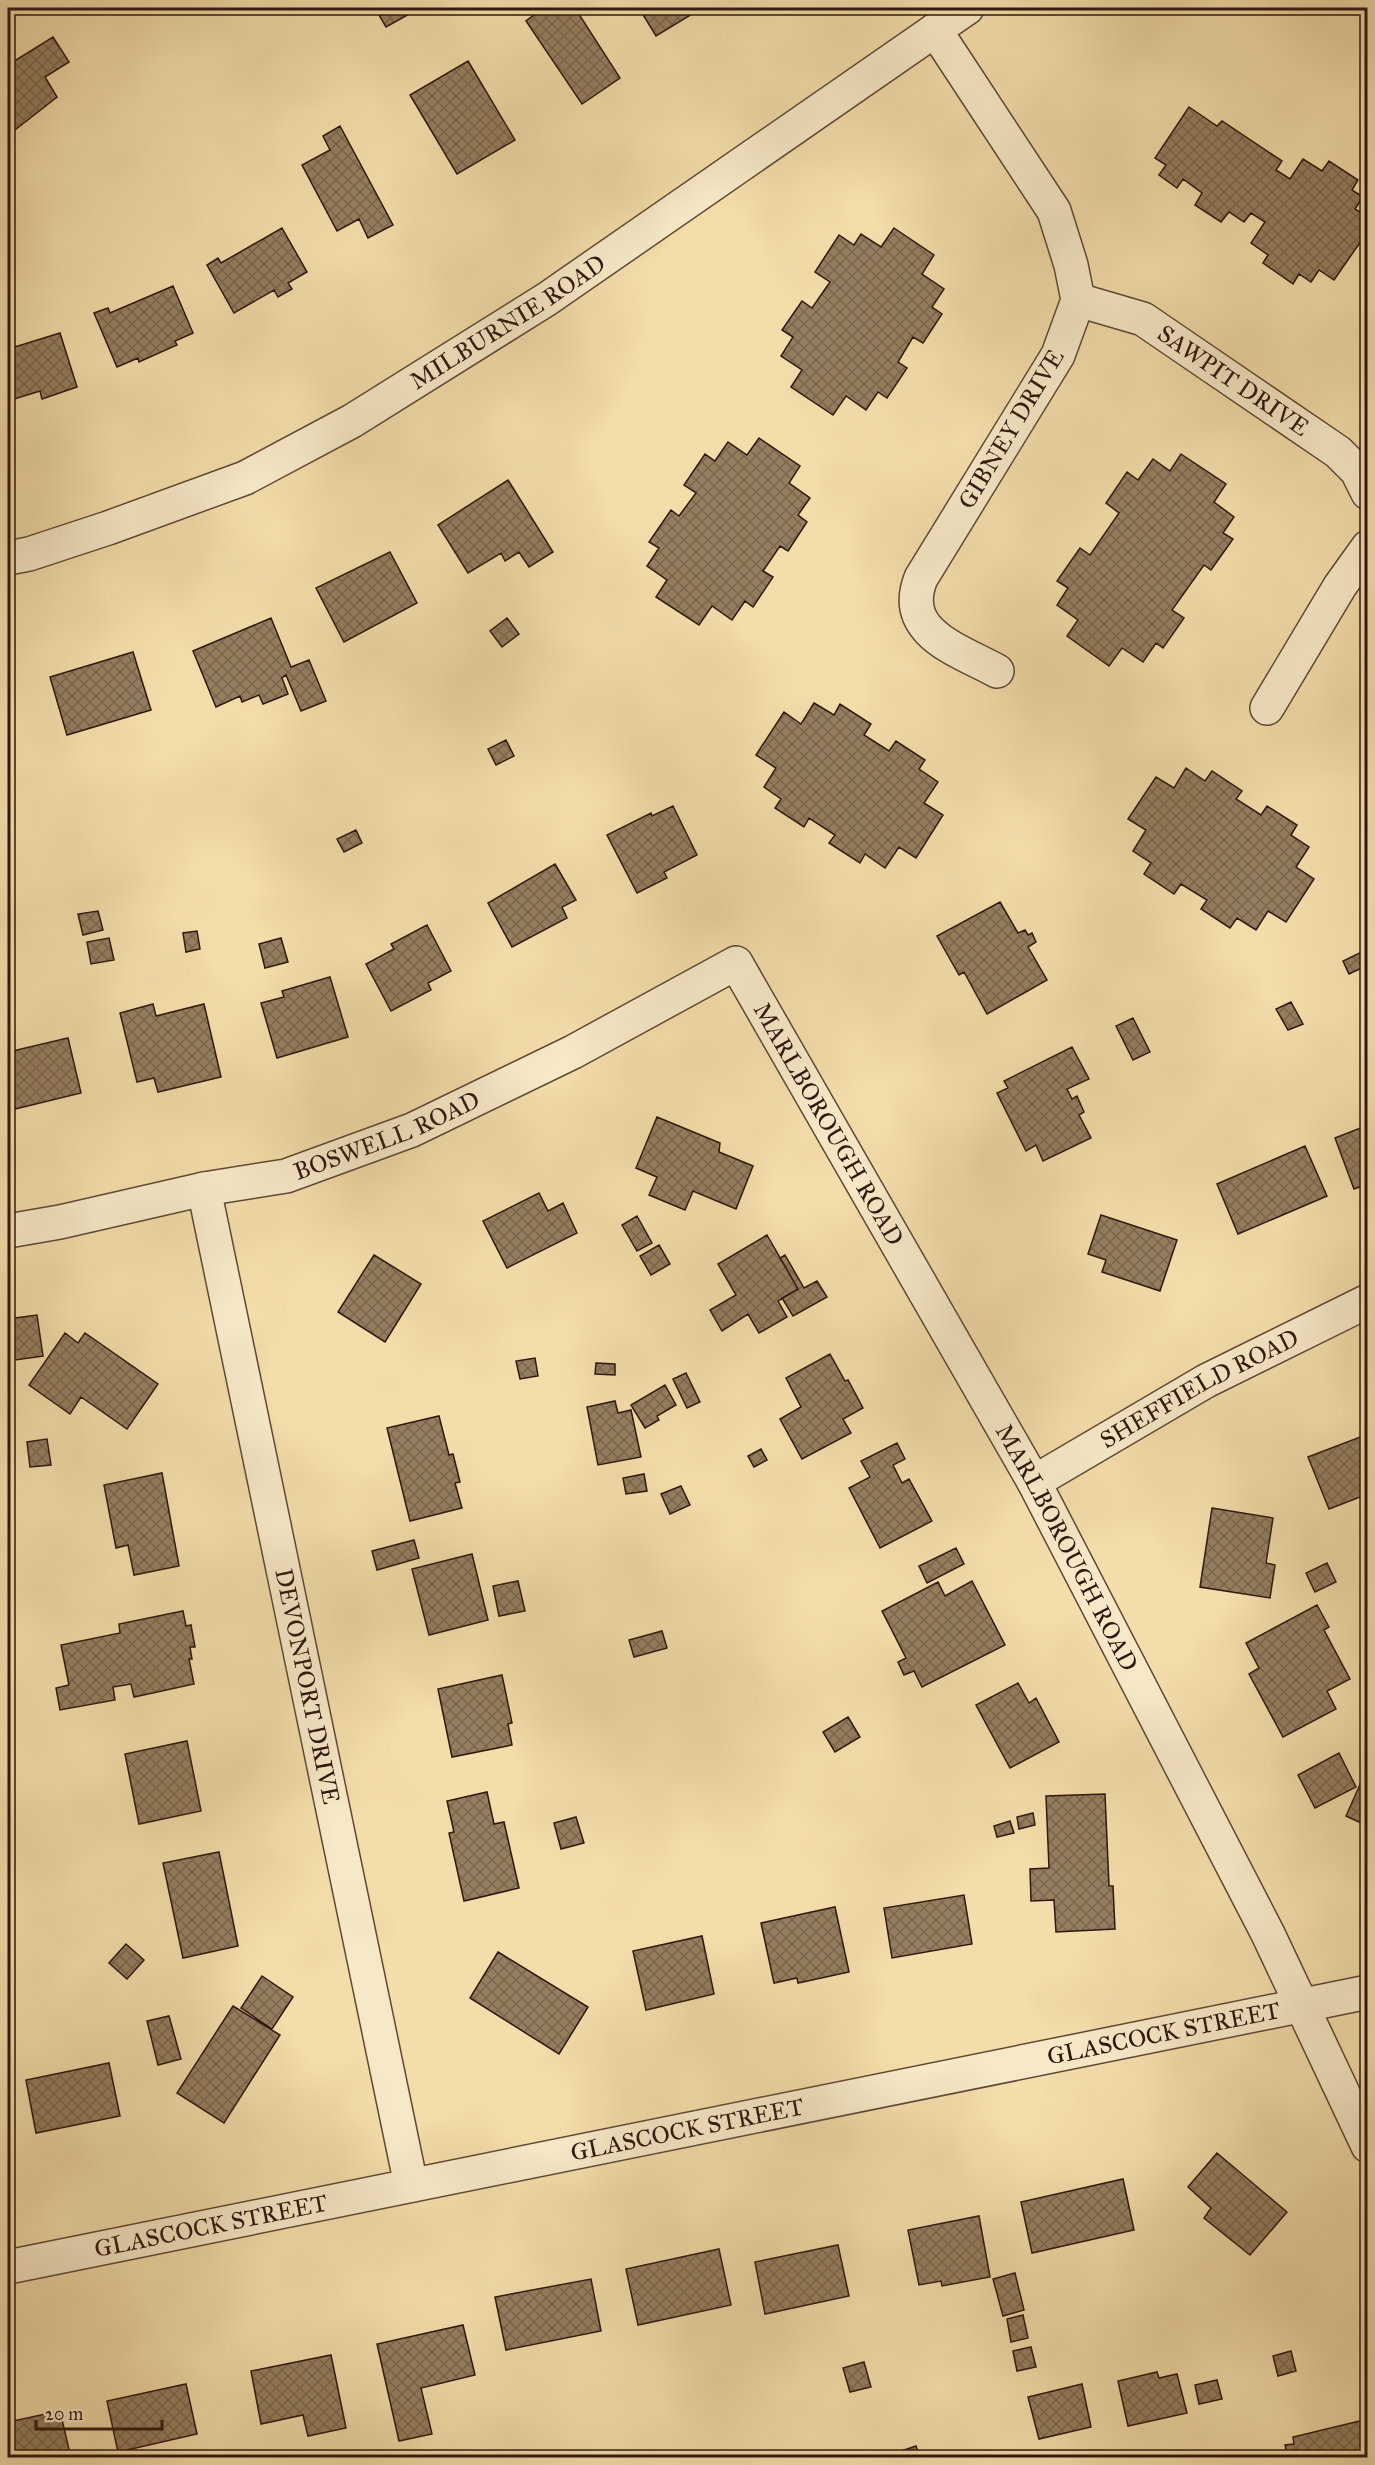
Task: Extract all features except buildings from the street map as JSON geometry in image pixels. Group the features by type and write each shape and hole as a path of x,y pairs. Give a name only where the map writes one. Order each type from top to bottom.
{"street":[{"name":"MILBURNIE ROAD","path":"8,558 29,554 108,528 245,478 352,421 547,298 967,8"},
{"name":"GIBNEY DRIVE","path":"934,30 1054,211 1071,265 1077,300 1058,355 921,578 916,590 918,616 924,628 934,636 997,671"},
{"name":"SAWPIT DRIVE","path":"1077,300 1143,319 1338,452 1357,471 1368,493"},
{"path":"1267,708 1340,586 1368,547"},
{"name":"BOSWELL ROAD","path":"8,1231 60,1222 204,1189 286,1176 412,1130 573,1052 736,963"},
{"name":"MARLBOROUGH ROAD","path":"736,963 1034,1482 1263,1924 1368,2145"},
{"name":"DEVONPORT DRIVE","path":"204,1189 411,2185"},
{"name":"SHEFFIELD ROAD","path":"1034,1482 1206,1381 1368,1301"},
{"name":"GLASCOCK STREET","path":"8,2267 1368,1992"}]}
